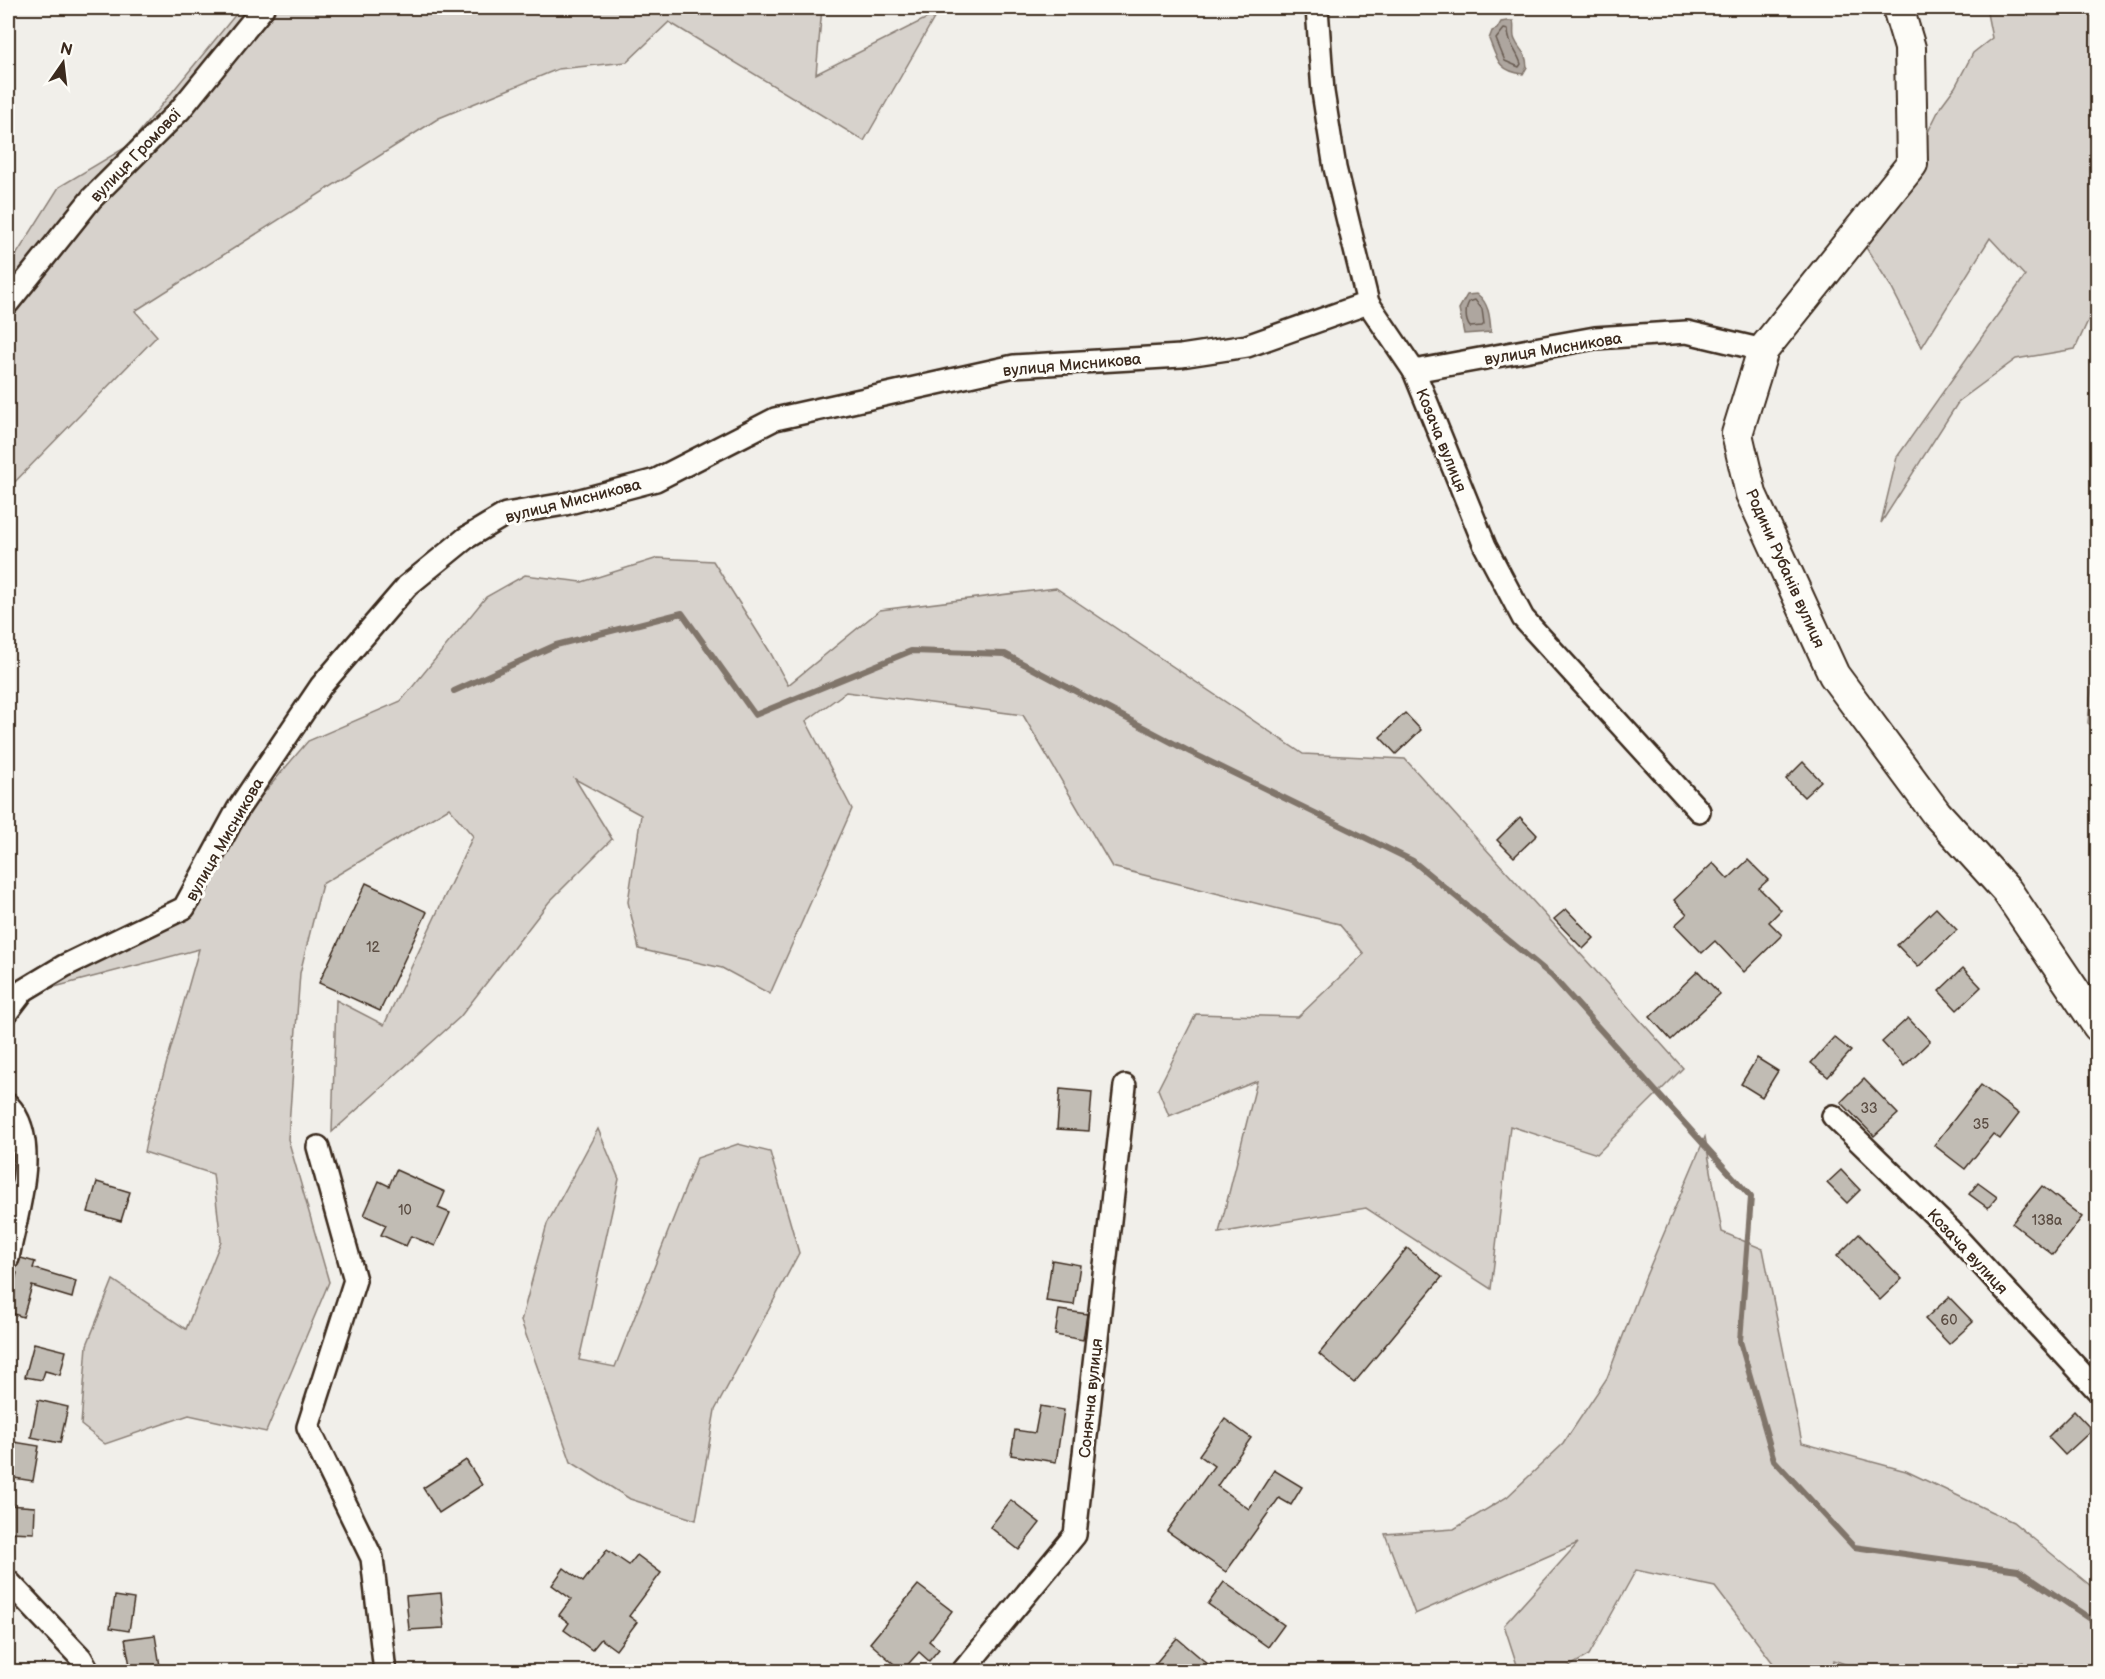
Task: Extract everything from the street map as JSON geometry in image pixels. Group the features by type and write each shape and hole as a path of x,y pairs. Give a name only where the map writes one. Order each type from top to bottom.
{"street":[{"name":"вулиця Громової","path":"8,303 92,198 180,110 263,8"},
{"name":"Козача вулиця","path":"1317,8 1323,92 1335,168 1368,303 1414,371 1485,546 1522,618 1700,811"},
{"name":"Родини Рубанів вулиця","path":"1898,8 1910,48 1912,164 1763,350 1737,434 1751,494 1834,675 1936,813 2007,891 2097,1026"},
{"name":"вулиця Мисникова","path":"8,1011 24,990 64,966 184,908 238,809 321,686 407,586 466,538 506,514 565,504 656,480 775,419 1014,366 1181,356 1247,346 1368,303"},
{"name":"вулиця Мисникова","path":"1414,371 1595,338 1687,332 1763,350"},
{"name":"Сонячна вулиця","path":"962,1671 1075,1535 1125,1086"},
{"path":"8,1105 16,1114 25,1142 26,1168 8,1258"},
{"name":"Козача вулиця","path":"1833,1116 1950,1230 2097,1391"},
{"path":"318,1147 355,1280 308,1427 372,1557 385,1671"},
{"path":"8,1581 81,1658 88,1671"}],"shaded area":[{"path":"241,8 822,8 816,74 937,13 864,141 669,22 627,62 558,69 439,118 135,311 157,336 8,489 8,268 59,187 128,146"},
{"path":"1986,8 2097,8 2097,301 2075,349 2016,359 1959,401 1881,523 1897,457 2025,276 1990,238 1922,347 1890,285 1856,232 1912,164 1941,106 1955,87 1973,53 1992,38"},
{"path":"658,558 713,561 788,685 880,610 1056,588 1303,754 1405,759 1683,1068 1597,1154 1510,1126 1491,1289 1366,1208 1219,1233 1257,1081 1169,1116 1158,1089 1196,1014 1298,1017 1364,954 1339,924 1112,867 1023,715 846,692 806,721 852,809 770,994 722,968 639,949 628,902 641,815 575,779 612,839 549,902 460,1017 332,1132 336,1000 384,1025 473,836 449,808 322,884 300,973 288,1139 329,1282 266,1432 189,1415 105,1444 81,1425 87,1345 113,1280 186,1329 221,1241 213,1174 144,1152 151,1118 199,949 43,990 196,898 240,821 308,741 401,701 486,597 525,575 582,582"},
{"path":"2097,671 2097,730 2088,723 2092,679"},
{"path":"598,1129 619,1179 579,1360 615,1367 697,1158 738,1144 770,1152 799,1253 715,1410 696,1520 630,1499 571,1462 521,1321 547,1224"},
{"path":"1705,1137 1722,1232 1763,1249 1802,1443 1906,1471 2013,1522 2097,1591 2097,1671 2025,1671 2023,1662 1983,1671 1866,1672 1834,1660 1832,1671 1779,1671 1715,1587 1636,1570 1589,1655 1562,1671 1519,1671 1504,1625 1578,1543 1415,1614 1385,1534 1454,1529 1507,1497 1563,1444 1607,1378 1645,1278"}],"water":[{"path":"1513,21 1514,38 1525,57 1527,67 1523,74 1503,67 1489,39 1492,31 1497,29 1501,22"},
{"path":"1477,294 1486,306 1491,332 1464,334 1459,309 1467,295"}],"building":[{"path":"1405,713 1421,730 1396,754 1380,737"},
{"path":"1803,762 1821,781 1804,797 1786,779"},
{"path":"1520,817 1537,835 1514,857 1497,840"},
{"path":"1748,860 1768,880 1759,888 1781,910 1769,922 1782,935 1744,972 1715,941 1702,953 1675,925 1687,914 1674,900 1713,863 1728,879"},
{"path":"366,883 427,912 380,1011 319,983"},
{"path":"1936,908 1957,930 1918,967 1897,945"},
{"path":"1566,909 1594,938 1583,949 1554,919"},
{"path":"1963,968 1981,987 1957,1010 1939,991"},
{"path":"1698,971 1720,994 1671,1040 1650,1017"},
{"path":"1908,1018 1930,1041 1904,1066 1882,1042"},
{"path":"1834,1037 1851,1051 1828,1077 1811,1063"},
{"path":"1757,1058 1778,1071 1762,1097 1741,1084"},
{"path":"1864,1079 1898,1114 1874,1136 1841,1102"},
{"path":"1981,1085 2019,1114 2000,1139 1993,1134 1965,1169 1934,1145"},
{"path":"1060,1089 1092,1092 1089,1131 1057,1129"},
{"path":"396,1170 445,1192 438,1208 450,1213 435,1246 411,1236 406,1246 381,1235 386,1225 364,1215 379,1181 389,1186"},
{"path":"1841,1170 1860,1190 1847,1203 1827,1183"},
{"path":"97,1182 130,1192 121,1221 88,1212"},
{"path":"1978,1183 1997,1197 1988,1208 1969,1194"},
{"path":"2042,1186 2082,1217 2053,1255 2012,1223"},
{"path":"1859,1234 1902,1279 1880,1300 1837,1256"},
{"path":"1407,1248 1442,1277 1354,1383 1319,1354"},
{"path":"21,1258 35,1262 33,1268 76,1281 72,1298 32,1286 23,1317 8,1312 17,1273 9,1271 17,1267"},
{"path":"1052,1260 1080,1265 1074,1305 1046,1301"},
{"path":"1949,1297 1973,1322 1949,1344 1925,1319"},
{"path":"1059,1310 1087,1314 1083,1340 1055,1335"},
{"path":"34,1343 66,1351 60,1375 45,1371 42,1380 25,1377"},
{"path":"38,1400 68,1407 60,1443 31,1437"},
{"path":"1040,1406 1064,1410 1056,1462 1011,1455 1015,1430 1035,1433"},
{"path":"2074,1411 2092,1430 2065,1455 2048,1437"},
{"path":"1225,1419 1251,1438 1217,1486 1249,1509 1274,1470 1302,1487 1291,1505 1279,1498 1226,1572 1167,1531 1214,1466 1199,1455"},
{"path":"8,1441 39,1446 33,1481 8,1477"},
{"path":"466,1460 482,1485 439,1513 423,1488"},
{"path":"1011,1500 1040,1523 1019,1550 990,1527"},
{"path":"8,1505 35,1507 34,1533 8,1532"},
{"path":"607,1550 629,1565 637,1555 661,1573 629,1616 637,1622 616,1650 601,1639 592,1650 564,1630 569,1623 559,1615 571,1599 552,1585 564,1568 583,1582"},
{"path":"1224,1582 1284,1625 1268,1647 1208,1604"},
{"path":"918,1585 952,1611 929,1641 939,1649 929,1661 919,1652 902,1671 870,1643"},
{"path":"441,1593 444,1628 409,1630 406,1596"},
{"path":"115,1596 134,1599 129,1631 110,1628"},
{"path":"155,1635 160,1666 131,1671 125,1639"},
{"path":"1177,1638 1216,1671 1149,1671"}],"waterway":[{"path":"454,691 556,645 682,613 755,715 911,651 1005,654 1190,752 1413,861 1552,976 1751,1197 1740,1341 1774,1460 1854,1547 2018,1570 2098,1624"}]}
